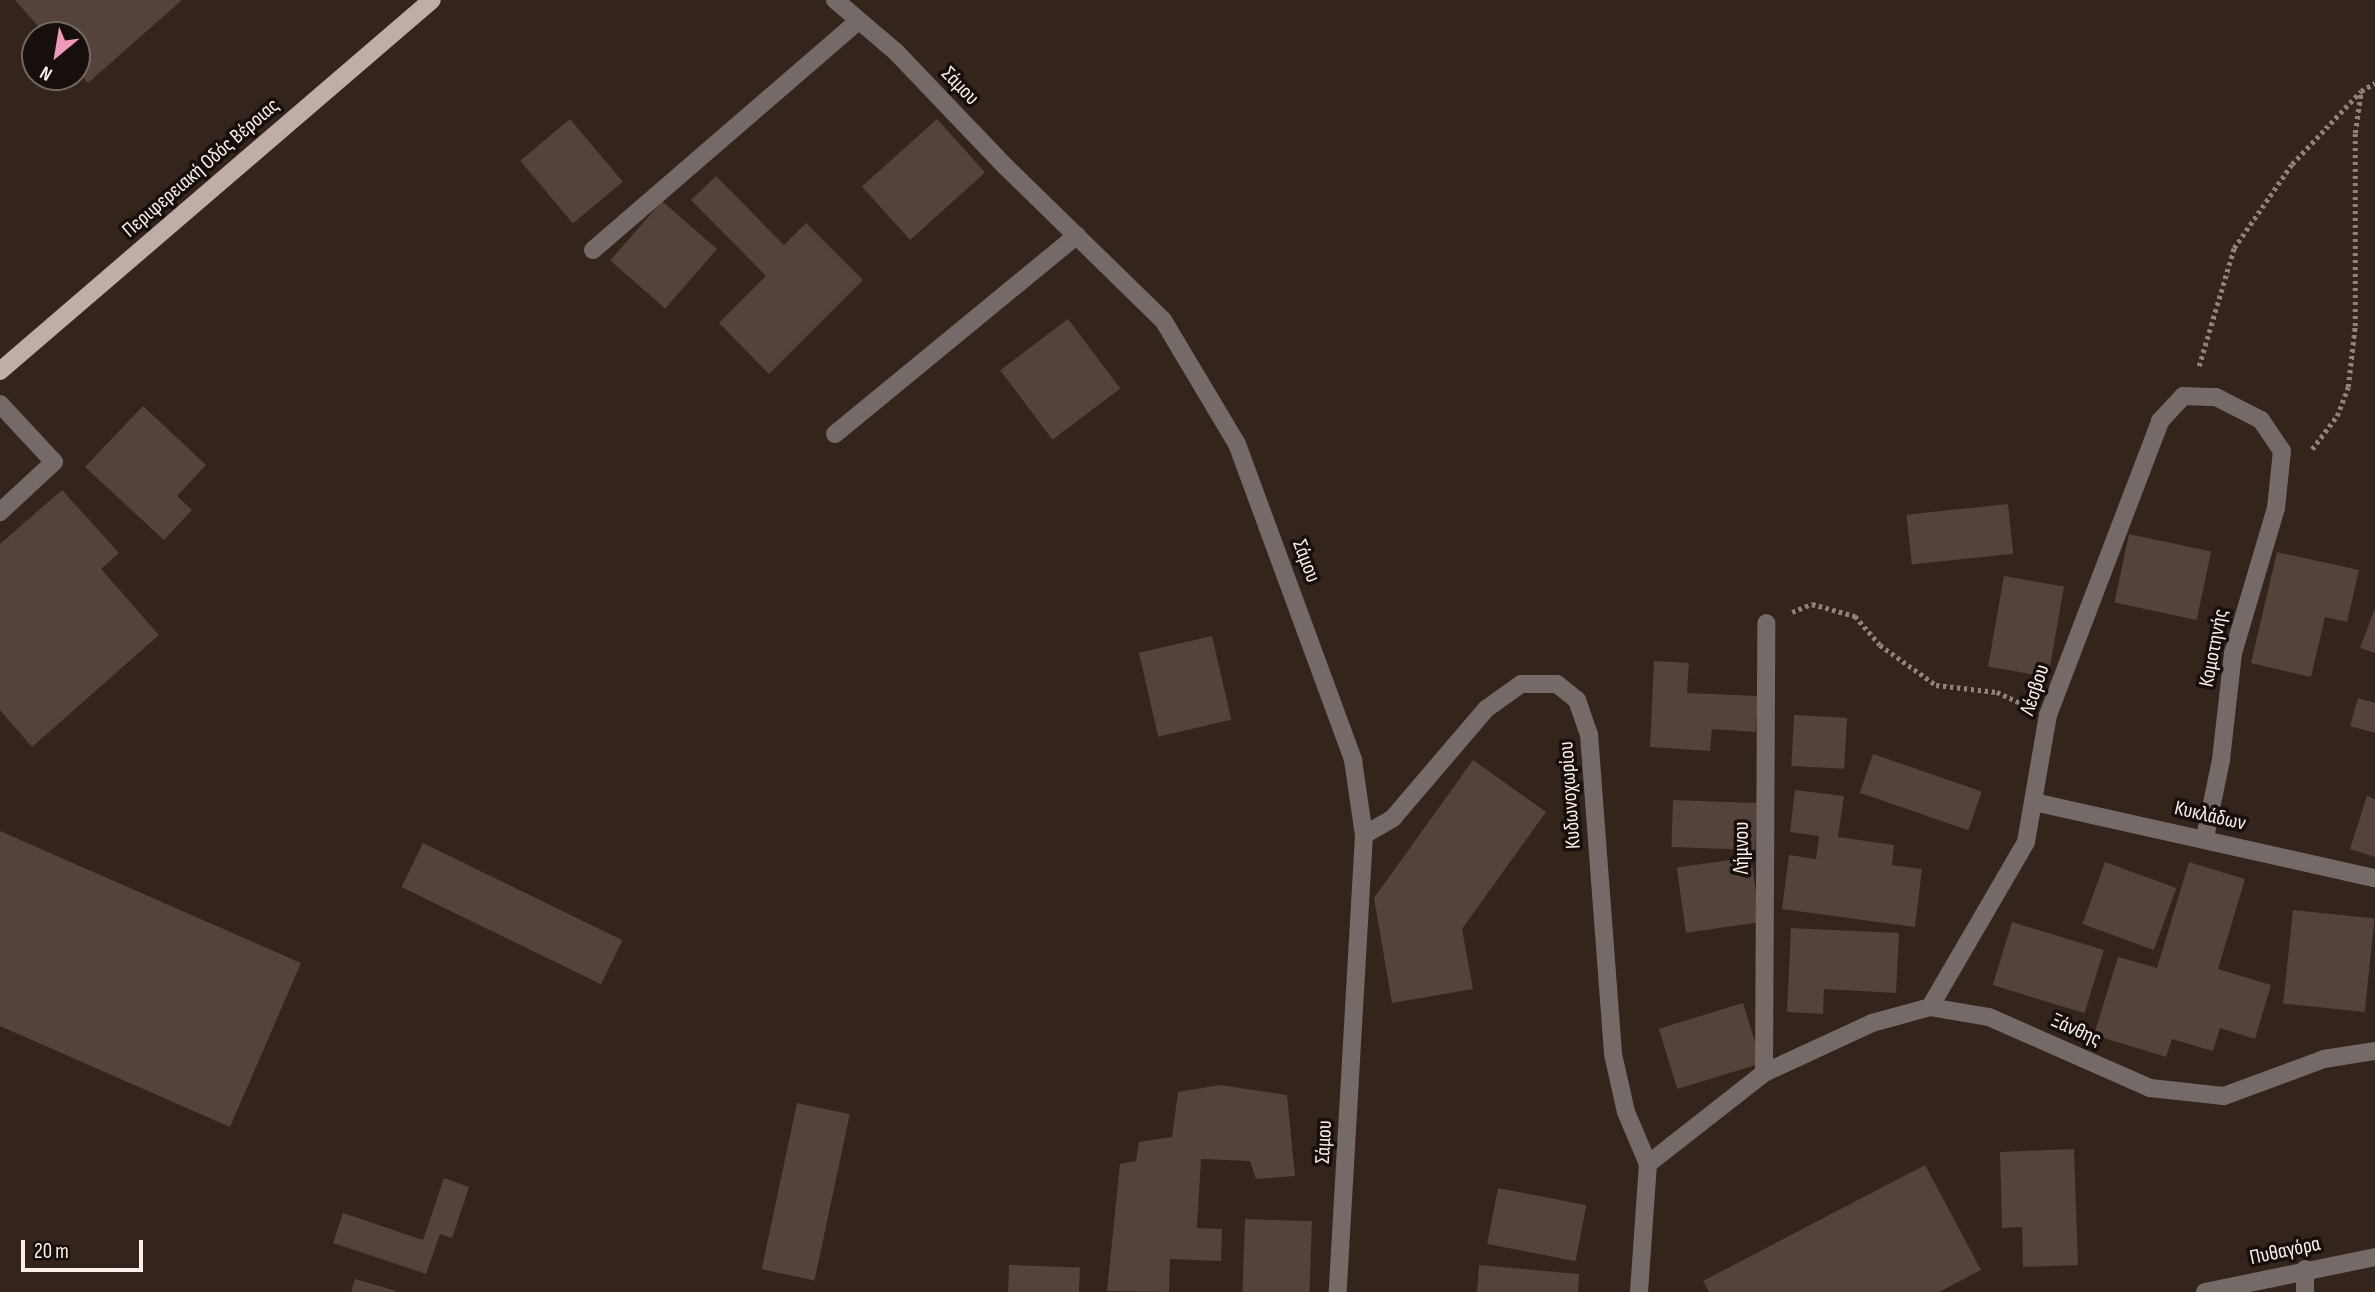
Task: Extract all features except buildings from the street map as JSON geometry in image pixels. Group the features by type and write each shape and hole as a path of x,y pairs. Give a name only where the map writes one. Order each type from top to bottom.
{"main road":[{"name":"Περιφερειακή Οδός Βέροιας","path":"0,372 432,0"}],"street":[{"name":"Σάμου","path":"835,0 896,52 1163,320 1237,443 1353,760 1364,835 1338,1292"},
{"path":"593,250 858,20"},
{"path":"835,434 1077,235"},
{"name":"Λέσβου","path":"1930,1007 2026,842 2048,715 2160,421 2183,396 2194,396"},
{"path":"2194,396 2216,397 2260,420 2282,451 2283,471"},
{"path":"0,404 54,462 0,512"},
{"name":"Κομοτηνής","path":"2205,837 2221,760 2232,653 2283,471"},
{"name":"Λήμνου","path":"1764,1073 1766,623"},
{"name":"Κυδωνοχωρίου","path":"1364,835 1393,818 1486,709 1521,684 1558,684 1577,700 1589,734 1613,1054 1626,1111 1648,1164 1639,1292"},
{"name":"Κυκλάδων","path":"2034,802 2205,837 2375,878"},
{"name":"Ξάνθης","path":"1764,1073 1872,1023 1930,1007 1989,1017 2150,1088 2224,1096 2324,1059 2375,1051"},
{"path":"1648,1164 1764,1073"},
{"name":"Πυθαγόρα","path":"2205,1292 2305,1269 2375,1257"},
{"path":"2305,1269 2305,1292"}],"path":[{"path":"2194,396 2203,342 2234,248 2292,164 2361,91 2375,83"},
{"path":"2283,471 2319,444 2337,416 2348,387 2355,326 2355,133 2361,91"},
{"path":"1766,623 1812,604 1855,616 1880,645 1936,685 1997,692 2048,715"}]}
